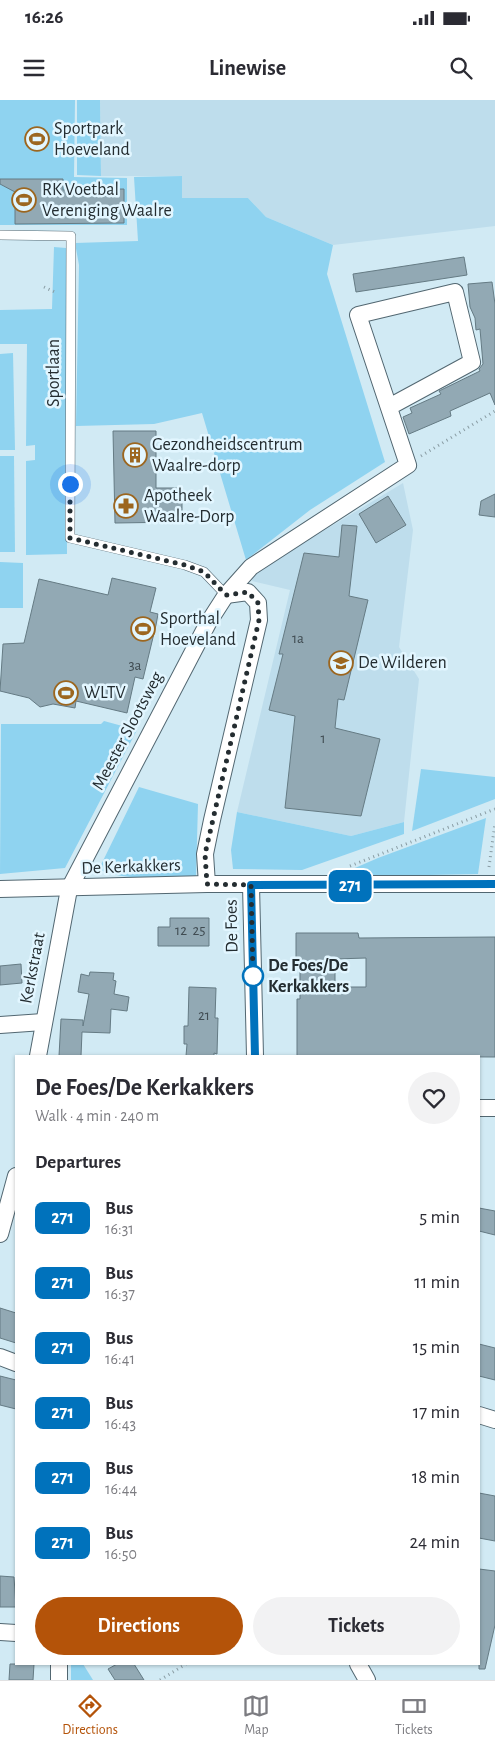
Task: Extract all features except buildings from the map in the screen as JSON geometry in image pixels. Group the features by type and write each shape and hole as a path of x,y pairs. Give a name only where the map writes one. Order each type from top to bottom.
{"street":[{"path":"389,407 472,362 455,292 358,316 408,464"},
{"name":"Meester Slootsweg","path":"69,888 208,623 226,595 251,567 408,464"},
{"path":"207,884 205,854 259,620 258,603 248,592 226,595"},
{"name":"De Kerkakkers","path":"0,888 207,884 332,886 491,884"},
{"name":"De Foes","path":"251,885 255,1055"},
{"name":"Kerkstraat","path":"38,1055 69,888"},
{"path":"0,1025 43,1022"},
{"path":"480,1108 495,1108"},
{"path":"0,1234 15,1180"},
{"path":"0,1357 15,1363"},
{"path":"480,1415 495,1420"},
{"path":"0,1632 15,1633"},
{"path":"59,1665 59,1680"},
{"path":"359,1665 367,1680"}],"lane":[{"name":"Sportlaan","path":"0,235 71,236 70,538 185,565 204,572 226,595"}],"path":[{"path":"408,464 495,411"},
{"path":"332,886 333,879 350,866 495,809"},
{"path":"491,884 495,823"},
{"path":"160,1680 184,1665"}],"shaded area":[{"name":"Sportpark Hoeveland","path":"0,100 75,100 74,177 127,178 127,225 0,225"},
{"path":"77,100 100,100 101,176 77,175"},
{"path":"100,100 495,100 495,226 333,245 266,217 248,198 182,198 182,176 101,176"},
{"path":"182,176 182,198 248,198 266,217 333,245 327,274 385,462 310,510 246,560 202,413 154,424 76,426 79,265 75,243 138,241 134,177"},
{"path":"54,247 66,248 67,554 26,555 26,461 35,460 35,445 26,446 27,344 0,344 0,310 52,309"},
{"path":"13,353 15,450 0,450 0,354"},
{"path":"0,456 14,456 15,552 0,552"},
{"name":"De Wilderen","path":"403,483 413,530 399,647 419,679 404,822 351,836 237,812 290,590 252,581 255,572"},
{"path":"0,562 23,563 23,608 0,608"},
{"path":"104,721 137,730 65,868 0,874 1,724 101,724"},
{"path":"421,769 495,777 495,799 412,831"},
{"path":"139,787 198,804 196,877 146,878 120,876 99,869"},
{"path":"237,812 351,836 404,822 404,834 302,870 233,869 231,850"},
{"path":"486,818 478,874 334,877 378,858"},
{"path":"71,1665 84,1665 93,1680 71,1680"}],"bus line":[{"name":"271","path":"255,1055 251,885 495,884"}],"place":[{"name":"Sportpark Hoeveland","path":"37,139"},
{"name":"RK Voetbal Vereniging Waalre","path":"24,200"},
{"name":"Gezondheidscentrum Waalre-dorp","path":"135,455"},
{"name":"Apotheek Waalre-Dorp","path":"126,506"},
{"name":"Sporthal Hoeveland","path":"143,629"},
{"name":"De Wilderen","path":"341,663"},
{"name":"WLTV","path":"66,693"},
{"name":"De Foes/De Kerkakkers","path":"253,976"}],"route":[{"path":"70,484 70,538 185,565 204,572 226,595 248,592 258,603 259,620 205,854 207,884 251,885 253,976"}]}
